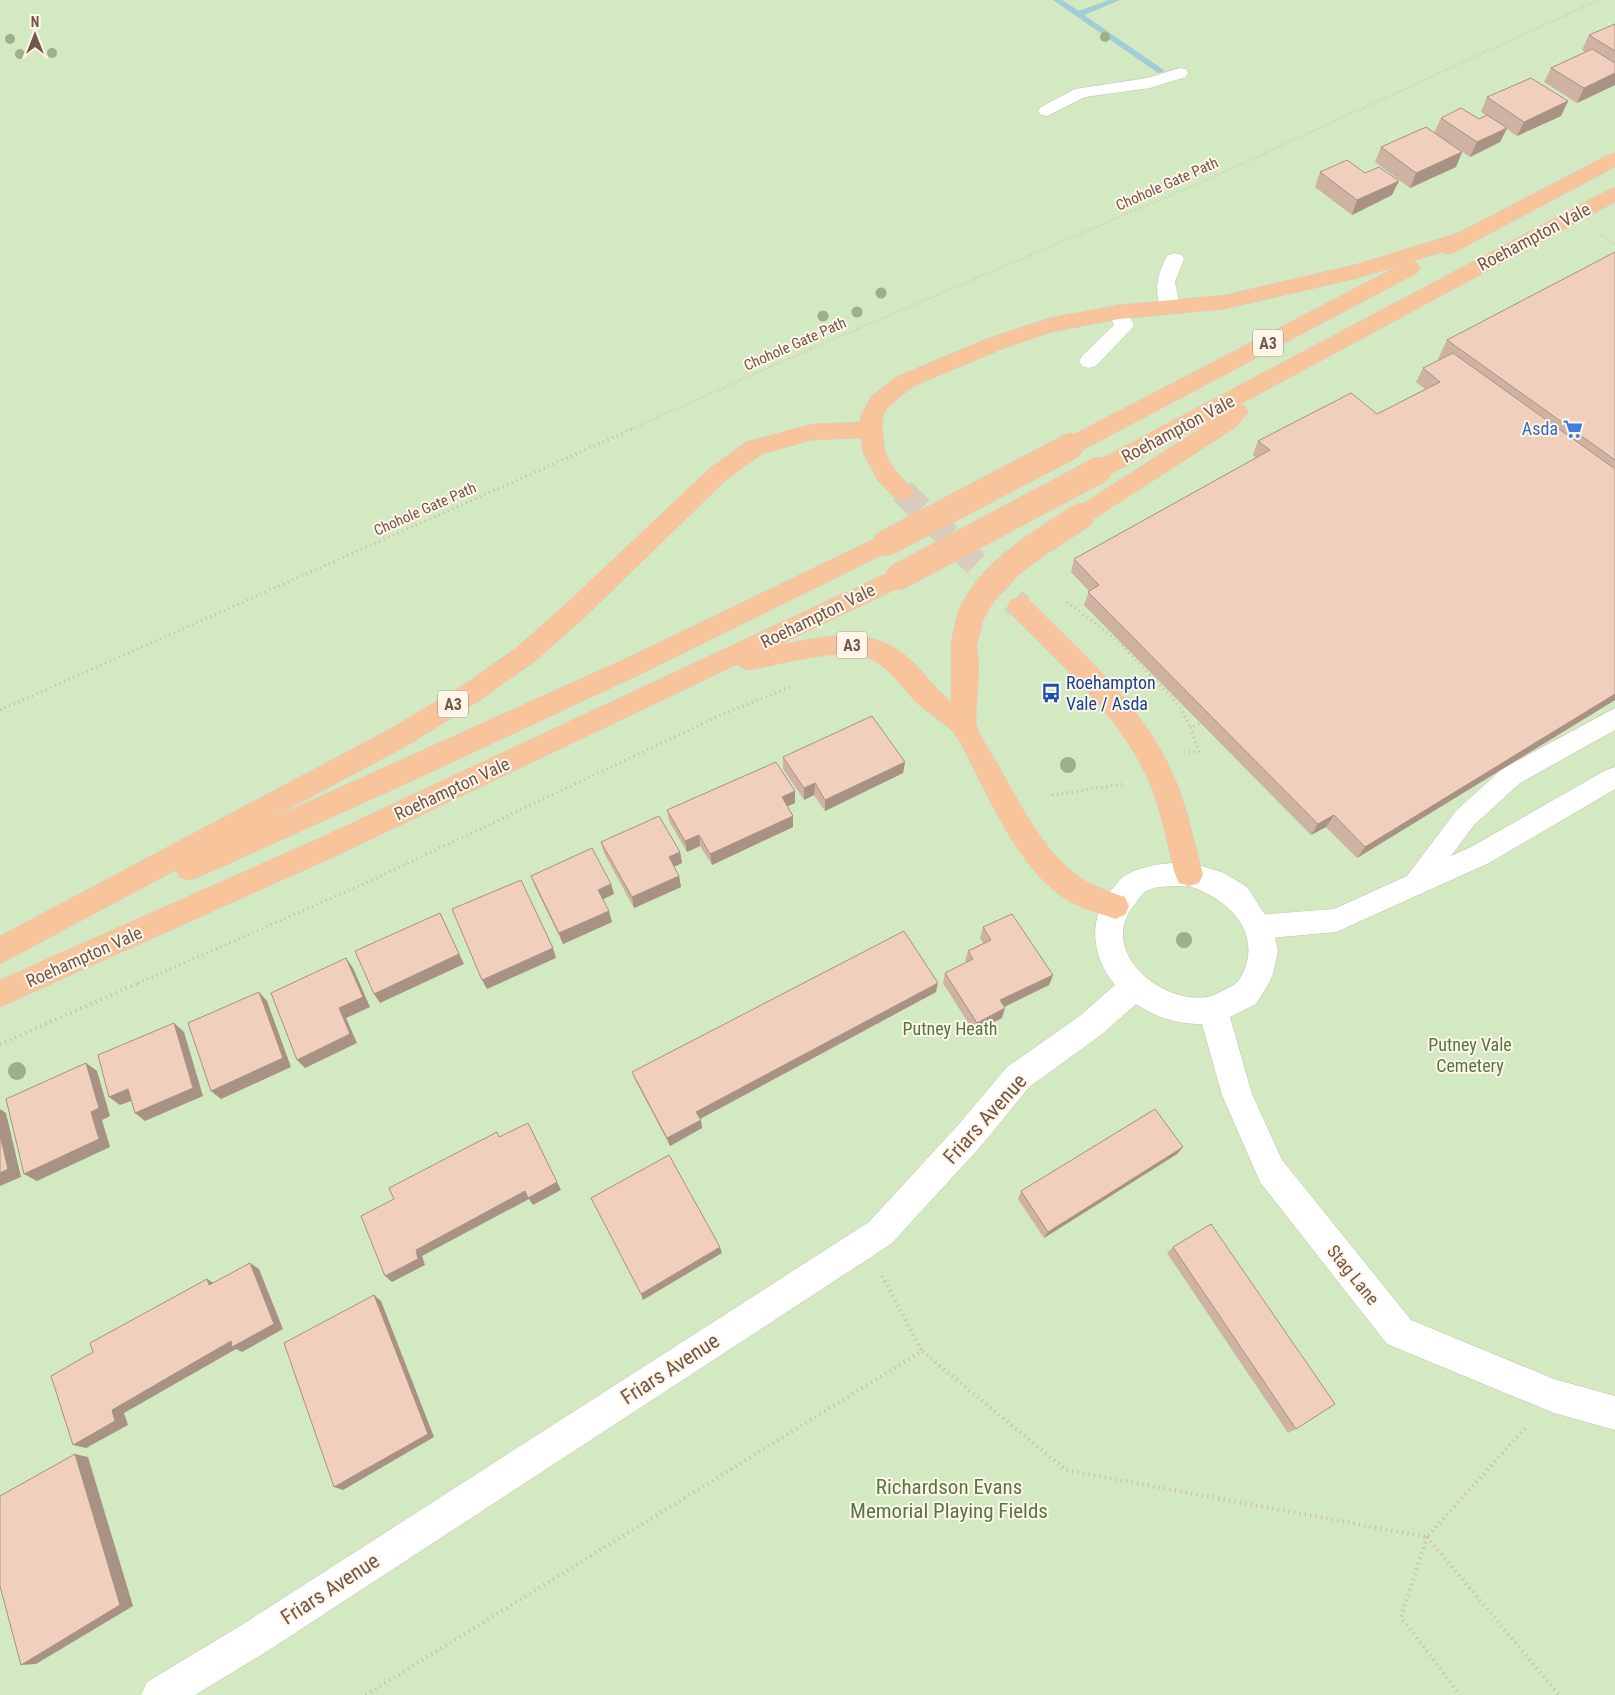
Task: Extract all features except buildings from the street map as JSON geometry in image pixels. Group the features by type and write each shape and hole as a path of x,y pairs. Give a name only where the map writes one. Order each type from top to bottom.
{"highway":[{"name":"Roehampton Vale","path":"0,951 403,773 636,664 886,542 1615,159"},
{"name":"Roehampton Vale","path":"0,994 341,841 898,577 1615,194"},
{"name":"A3","path":"902,491 886,475 874,453 870,429 872,414 879,403 904,382 994,344 1049,325 1119,312 1225,302 1358,271 1464,238"},
{"name":"A3","path":"963,726 965,686 964,643 972,613 988,589 1008,568 1081,516 1228,421 1266,382"},
{"name":"A3","path":"0,951 399,737 471,693 525,655 576,610 718,474 754,448 812,432 870,429"},
{"path":"1020,607 1108,698 1148,752 1170,799 1189,874"},
{"name":"A3","path":"713,666 838,644 860,645 884,655 897,663 929,699 963,726 1014,819 1035,851 1060,877 1079,892 1115,906"}],"street":[{"path":"1157,874 1189,874 1214,882 1237,896 1259,927 1264,951 1259,974 1246,994 1213,1010 1186,1010 1158,1003 1134,987 1117,966 1109,942 1108,928 1115,906 1134,884 1157,874"},
{"name":"Friars Avenue","path":"160,1695 253,1639 880,1232 970,1135 1018,1077 1091,1026 1134,987"},
{"name":"Stag Lane","path":"1213,1010 1237,1095 1271,1171 1399,1332 1554,1396 1615,1413"}],"lane":[{"path":"1047,111 1082,93 1150,83 1180,73"},
{"path":"1170,306 1166,282 1175,259"},
{"path":"1089,361 1124,326 1119,312"},
{"path":"1417,882 1465,818 1511,776 1615,718"},
{"path":"1259,927 1336,920 1480,855 1615,777"}],"path":[{"name":"Chohole Gate Path","path":"0,710 822,344 1204,181 1599,0"},
{"path":"1061,597 1118,640 1178,705 1190,727 1199,752 1189,752"},
{"path":"0,1044 370,881 721,715 797,684"},
{"path":"1190,727 1202,723"},
{"path":"1052,795 1122,784"},
{"path":"864,1243 922,1351 1066,1470 1427,1537 1559,1695"},
{"path":"366,1695 922,1351"},
{"path":"1460,1695 1401,1617 1427,1537 1554,1396"}],"green space":[{"name":"Putney Heath","path":"0,0 1615,0 1615,1695 0,1695"}],"waterway":[{"path":"1057,0 1161,71"},
{"path":"1078,14 1116,0"}],"tunnel":[{"path":"902,491 1020,607"}],"place":[{"name":"Asda","path":"1573,429"},
{"name":"Roehampton Vale / Asda","path":"1051,693"}],"park label":[{"name":"Putney Vale Cemetery","path":"1470,1055"},
{"name":"Richardson Evans Memorial Playing Fields","path":"949,1499"}]}
